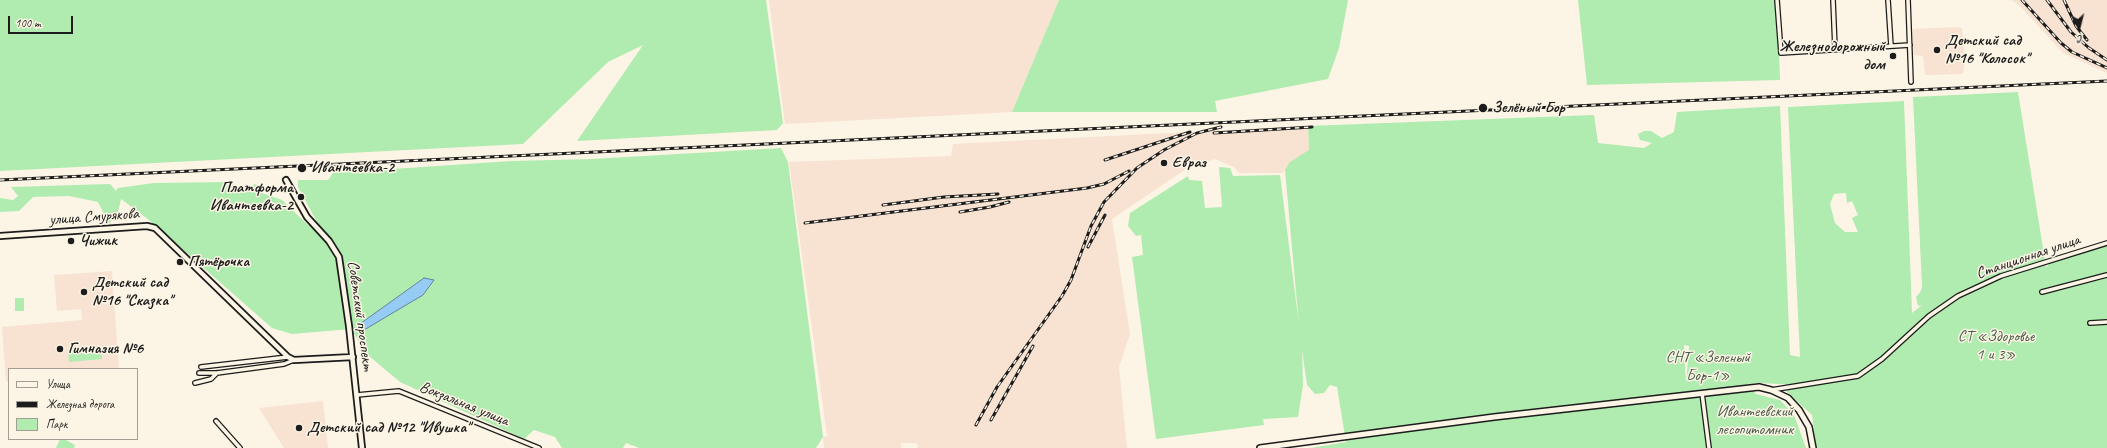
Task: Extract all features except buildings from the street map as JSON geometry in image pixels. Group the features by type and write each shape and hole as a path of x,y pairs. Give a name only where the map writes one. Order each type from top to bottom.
{"main road":[{"path":"1260,448 1494,417 1753,388 1771,390 1788,398 1799,410 1810,427 1813,448"}],"street":[{"path":"1777,0 1781,53 1835,48 1910,45"},
{"path":"1833,0 1835,48"},
{"path":"1888,0 1891,46"},
{"path":"1908,0 1911,82"},
{"name":"Советский проспект","path":"286,180 307,217 329,241 339,257 353,357 362,448"},
{"name":"улица Смурякова","path":"0,236 147,226 155,228 288,357 294,360 353,357"},
{"name":"Станционная улица","path":"1771,390 1858,376 1882,359 1929,316 1958,296 2001,276 2107,242"},
{"path":"2042,292 2107,275"},
{"path":"2090,323 2107,322"},
{"path":"201,367 288,357"},
{"path":"199,373 217,373 284,364 294,360"},
{"path":"195,383 211,379 217,373"},
{"name":"Вокзальная улица","path":"357,395 399,390 538,448"},
{"path":"1702,393 1709,448"},
{"path":"216,421 240,448"}],"shaded area":[{"path":"769,0 1059,0 1012,112 785,124"},
{"path":"2011,0 2107,0 2107,73 2063,53 2019,5"},
{"path":"1962,28 1965,61 1963,74 1925,75 1923,56 1913,55 1913,29"},
{"path":"1308,126 1309,150 1282,173 1239,173 1234,167 1215,159 1189,167 1112,219 1130,334 1119,367 1127,448 918,448 917,443 901,443 901,448 824,448 823,437 827,436 789,162 951,156 953,144"},
{"name":"Гимназия №6","path":"112,271 119,368 8,368 8,381 6,381 2,327 82,320 81,309 57,311 54,275"},
{"name":"Детский сад №12 \"Ивушка\"","path":"323,401 328,448 284,448 259,408"}],"green space":[{"path":"0,0 766,0 783,123 777,130 577,141 643,45 608,62 523,144 0,171"},
{"path":"1059,0 1348,0 1339,48 1328,79 1215,101 1217,112 1012,112"},
{"path":"1578,0 1777,0 1780,80 1587,85"},
{"path":"2018,92 2046,267 2056,257 2107,241 2107,448 1816,448 1812,415 1786,391 1799,385 1760,383 1747,384 1756,394 1780,400 1794,415 1806,448 1311,448 1346,442 1337,387 1330,385 1324,393 1315,394 1307,385 1302,350 1303,385 1298,417 1263,419 1264,425 1156,439 1132,257 1143,255 1141,235 1136,236 1128,226 1130,213 1188,176 1189,180 1202,181 1205,208 1222,207 1219,167 1230,168 1233,176 1280,175 1299,325 1285,170 1290,162 1309,150 1308,126 1594,115 1598,143 1644,148 1652,143 1640,140 1638,134 1644,131 1651,131 1662,138 1674,132 1677,112 1780,106 1790,355 1800,357 1788,107 1904,101 1912,313 1922,305 1918,306 1916,297 1921,291 1922,286 1913,97","holes":["1846,193 1847,203 1852,201 1858,215 1852,218 1858,232 1845,232 1835,223 1830,204 1834,194","1684,345 1689,346 1686,385 1686,384"]},
{"path":"781,148 788,162 823,437 816,448 639,448 626,443 623,448 562,448 555,437 534,430 524,439 400,382 369,356 351,329 292,334 272,328 149,220 121,199 118,212 109,224 98,202 69,196 33,197 19,211 0,212 0,198 13,200 18,196 11,187 110,184 116,191 118,188 154,183 228,182 245,190 250,189 254,184 262,186 262,193 282,200 308,225 314,226 317,222 298,187 298,180 328,180 333,173 511,161 592,159"},
{"path":"15,298 24,298 24,311 15,311"},
{"path":"100,346 102,359 69,362 68,349"},
{"path":"60,440 66,440 75,445 74,448 56,448"}],"water":[{"path":"424,278 434,280 423,295 364,330 357,326"}],"railway":[{"path":"2022,0 2061,43 2072,52 2107,68"},
{"path":"2047,0 2071,32 2089,48 2107,60"},
{"path":"2064,0 2076,26 2087,40"},
{"path":"0,180 2107,81"},
{"path":"976,425 997,387 1062,296 1071,280 1091,226 1104,202 1137,168 1164,150 1197,133 1221,127"},
{"path":"1214,133 1312,127"},
{"path":"1105,160 1190,132"},
{"path":"805,223 1087,188 1104,184 1129,171"},
{"path":"883,205 944,197 998,194"},
{"path":"960,212 1009,202"},
{"path":"1088,247 1105,215"},
{"path":"991,420 1033,346"}],"place":[{"name":"Детский сад №16 \"Колосок\"","path":"1937,50"},
{"name":"Железнодорожный дом","path":"1893,56"},
{"name":"Зелёный Бор","path":"1483,108"},
{"name":"Евраз","path":"1164,163"},
{"name":"Ивантеевка-2","path":"302,168"},
{"name":"Платформа Ивантеевка-2","path":"301,197"},
{"name":"Чижик","path":"71,241"},
{"name":"Пятёрочка","path":"180,262"},
{"name":"Детский сад №16 \"Сказка\"","path":"84,292"},
{"name":"Гимназия №6","path":"60,349"},
{"name":"Детский сад №12 \"Ивушка\"","path":"299,428"}],"park label":[{"name":"СТ «Здоровье 1 и 3»","path":"1996,346"},
{"name":"СНТ «Зеленый Бор-1»","path":"1708,367"},
{"name":"Ивантеевский лесопитомник","path":"1755,421"}]}
